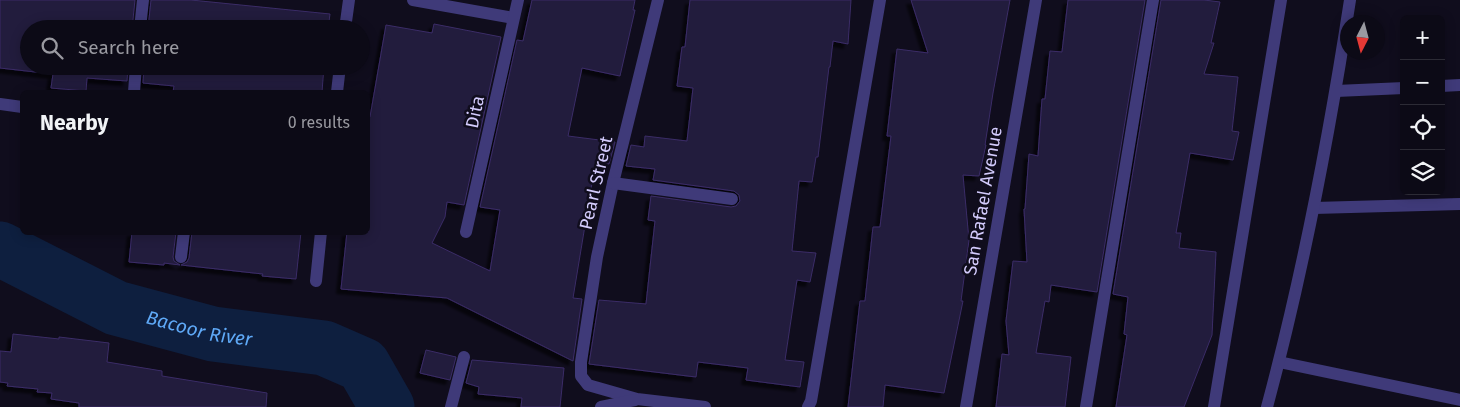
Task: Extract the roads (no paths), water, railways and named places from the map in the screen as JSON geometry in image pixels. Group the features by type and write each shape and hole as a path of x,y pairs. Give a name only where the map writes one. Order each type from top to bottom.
{"street":[{"path":"141,20 143,0"},
{"path":"346,20 349,0"},
{"path":"413,0 513,18"},
{"name":"Dita","path":"466,232 518,0"},
{"name":"Pearl Street","path":"637,399 588,385 581,376 581,362 597,257 613,183 658,0"},
{"path":"808,407 811,401 880,0"},
{"name":"San Rafael Avenue","path":"966,407 1036,0"},
{"path":"1086,407 1154,0"},
{"path":"1214,407 1281,0"},
{"path":"1267,407 1314,208 1336,90 1350,0"},
{"path":"134,90 135,75"},
{"path":"337,90 339,75"},
{"path":"1445,86 1460,85"},
{"path":"1336,90 1400,88"},
{"path":"0,104 20,106"},
{"path":"613,183 732,199"},
{"path":"1314,208 1460,204"},
{"path":"181,256 184,235"},
{"path":"316,281 321,235"},
{"path":"451,407 464,357"},
{"path":"1279,362 1460,400"},
{"path":"601,407 637,399 706,407"}],"waterway":[{"name":"Bacoor River","path":"0,249 116,308 213,334 324,348 363,365 387,407"}]}
